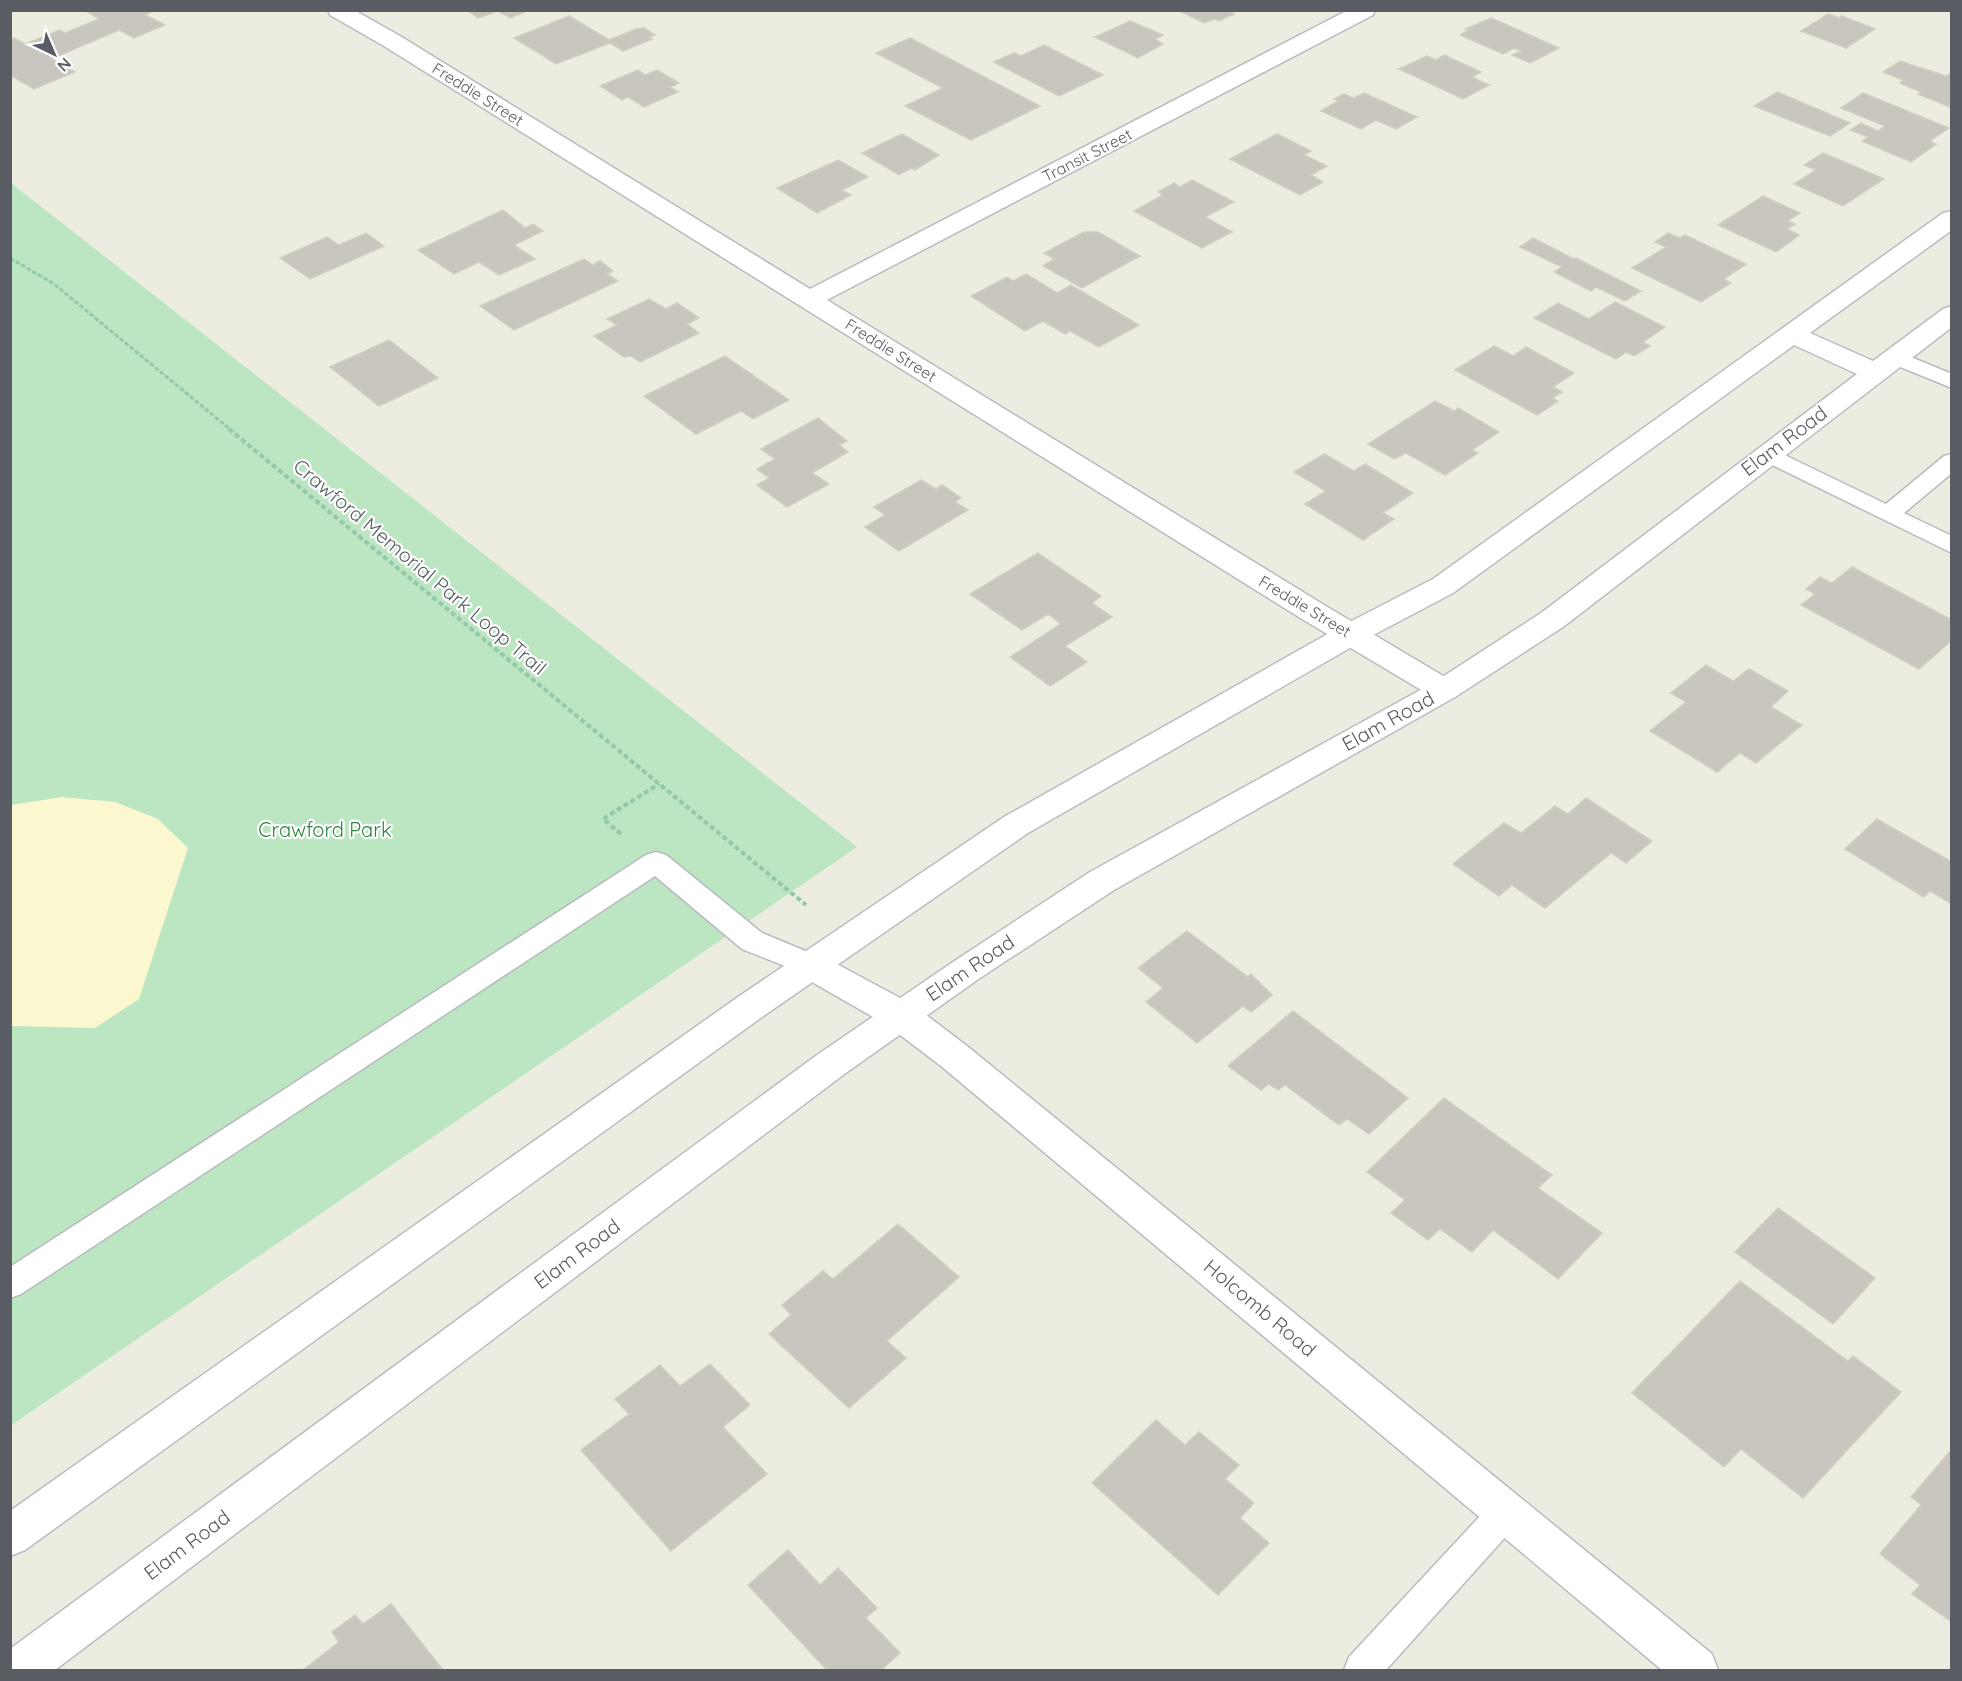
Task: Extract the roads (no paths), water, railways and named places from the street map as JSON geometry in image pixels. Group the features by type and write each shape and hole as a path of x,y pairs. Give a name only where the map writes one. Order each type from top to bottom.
{"main road":[{"name":"Freddie Street","path":"338,10 392,41 1313,612 1444,690"},
{"name":"Transit Street","path":"809,299 1365,10"},
{"path":"10,1536 810,965 1016,825 1351,634 1443,586 1952,218"},
{"name":"Elam Road","path":"19,1671 900,1015 1101,881 1444,690 1552,620 1952,314"},
{"path":"1792,334 1886,364"},
{"name":"Holcomb Road","path":"810,965 900,1015 954,1056 1696,1671"}],"lane":[{"path":"1886,364 1952,382"},
{"path":"1768,454 1952,546"},
{"path":"1888,514 1952,460"},
{"path":"10,1284 656,862 752,941 810,965"},
{"path":"1362,1671 1506,1512"}],"park label":[{"name":"Crawford Park","path":"325,830"}]}
